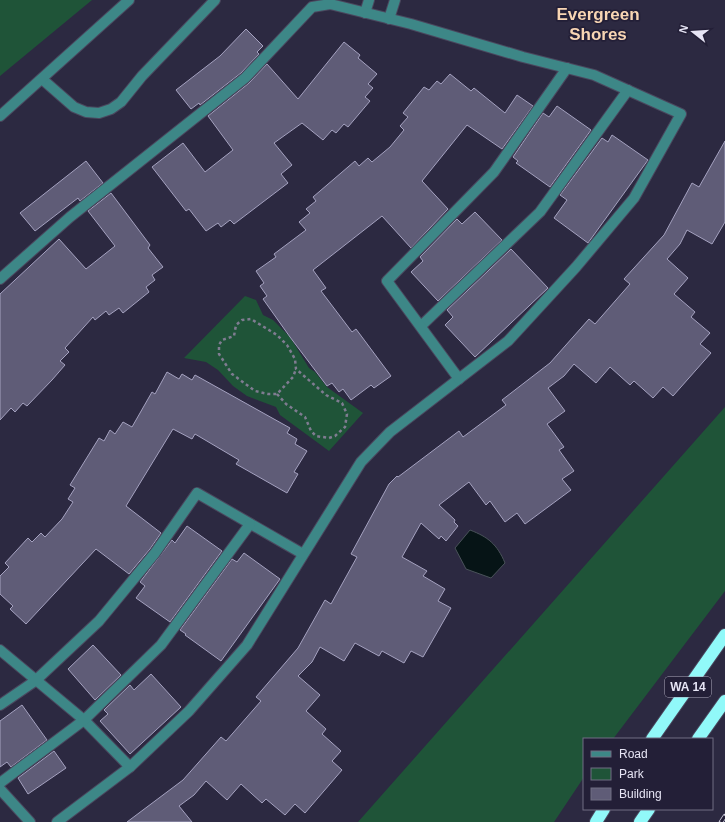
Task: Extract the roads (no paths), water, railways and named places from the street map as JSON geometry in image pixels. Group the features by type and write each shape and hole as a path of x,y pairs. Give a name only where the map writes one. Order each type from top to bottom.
{"highway":[{"name":"WA 14","path":"653,738 725,635"},
{"name":"WA 14","path":"699,738 725,701"},
{"path":"596,822 603,810"},
{"path":"640,822 647,810"}],"street":[{"path":"0,116 129,0"},
{"path":"42,79 74,107 86,112 99,113 111,109 121,102 147,71 215,0"},
{"path":"365,13 369,0"},
{"path":"389,19 395,0"},
{"path":"0,279 70,217 244,78 312,7 330,4 594,75 681,114 634,198 576,267 508,341 390,432 361,462 248,645 190,711 130,767 57,822"},
{"path":"459,379 387,281 494,172 567,68"},
{"path":"421,326 540,212 628,90"},
{"path":"0,705 35,681 98,621 154,553 197,493 303,554"},
{"path":"0,782 84,720 161,645 250,524"},
{"path":"0,650 35,681 84,720 130,767"},
{"path":"0,789 30,822"}],"railway":[{"path":"721,822 725,816"}],"district":[{"name":"Evergreen Shores","path":"598,24"}]}
